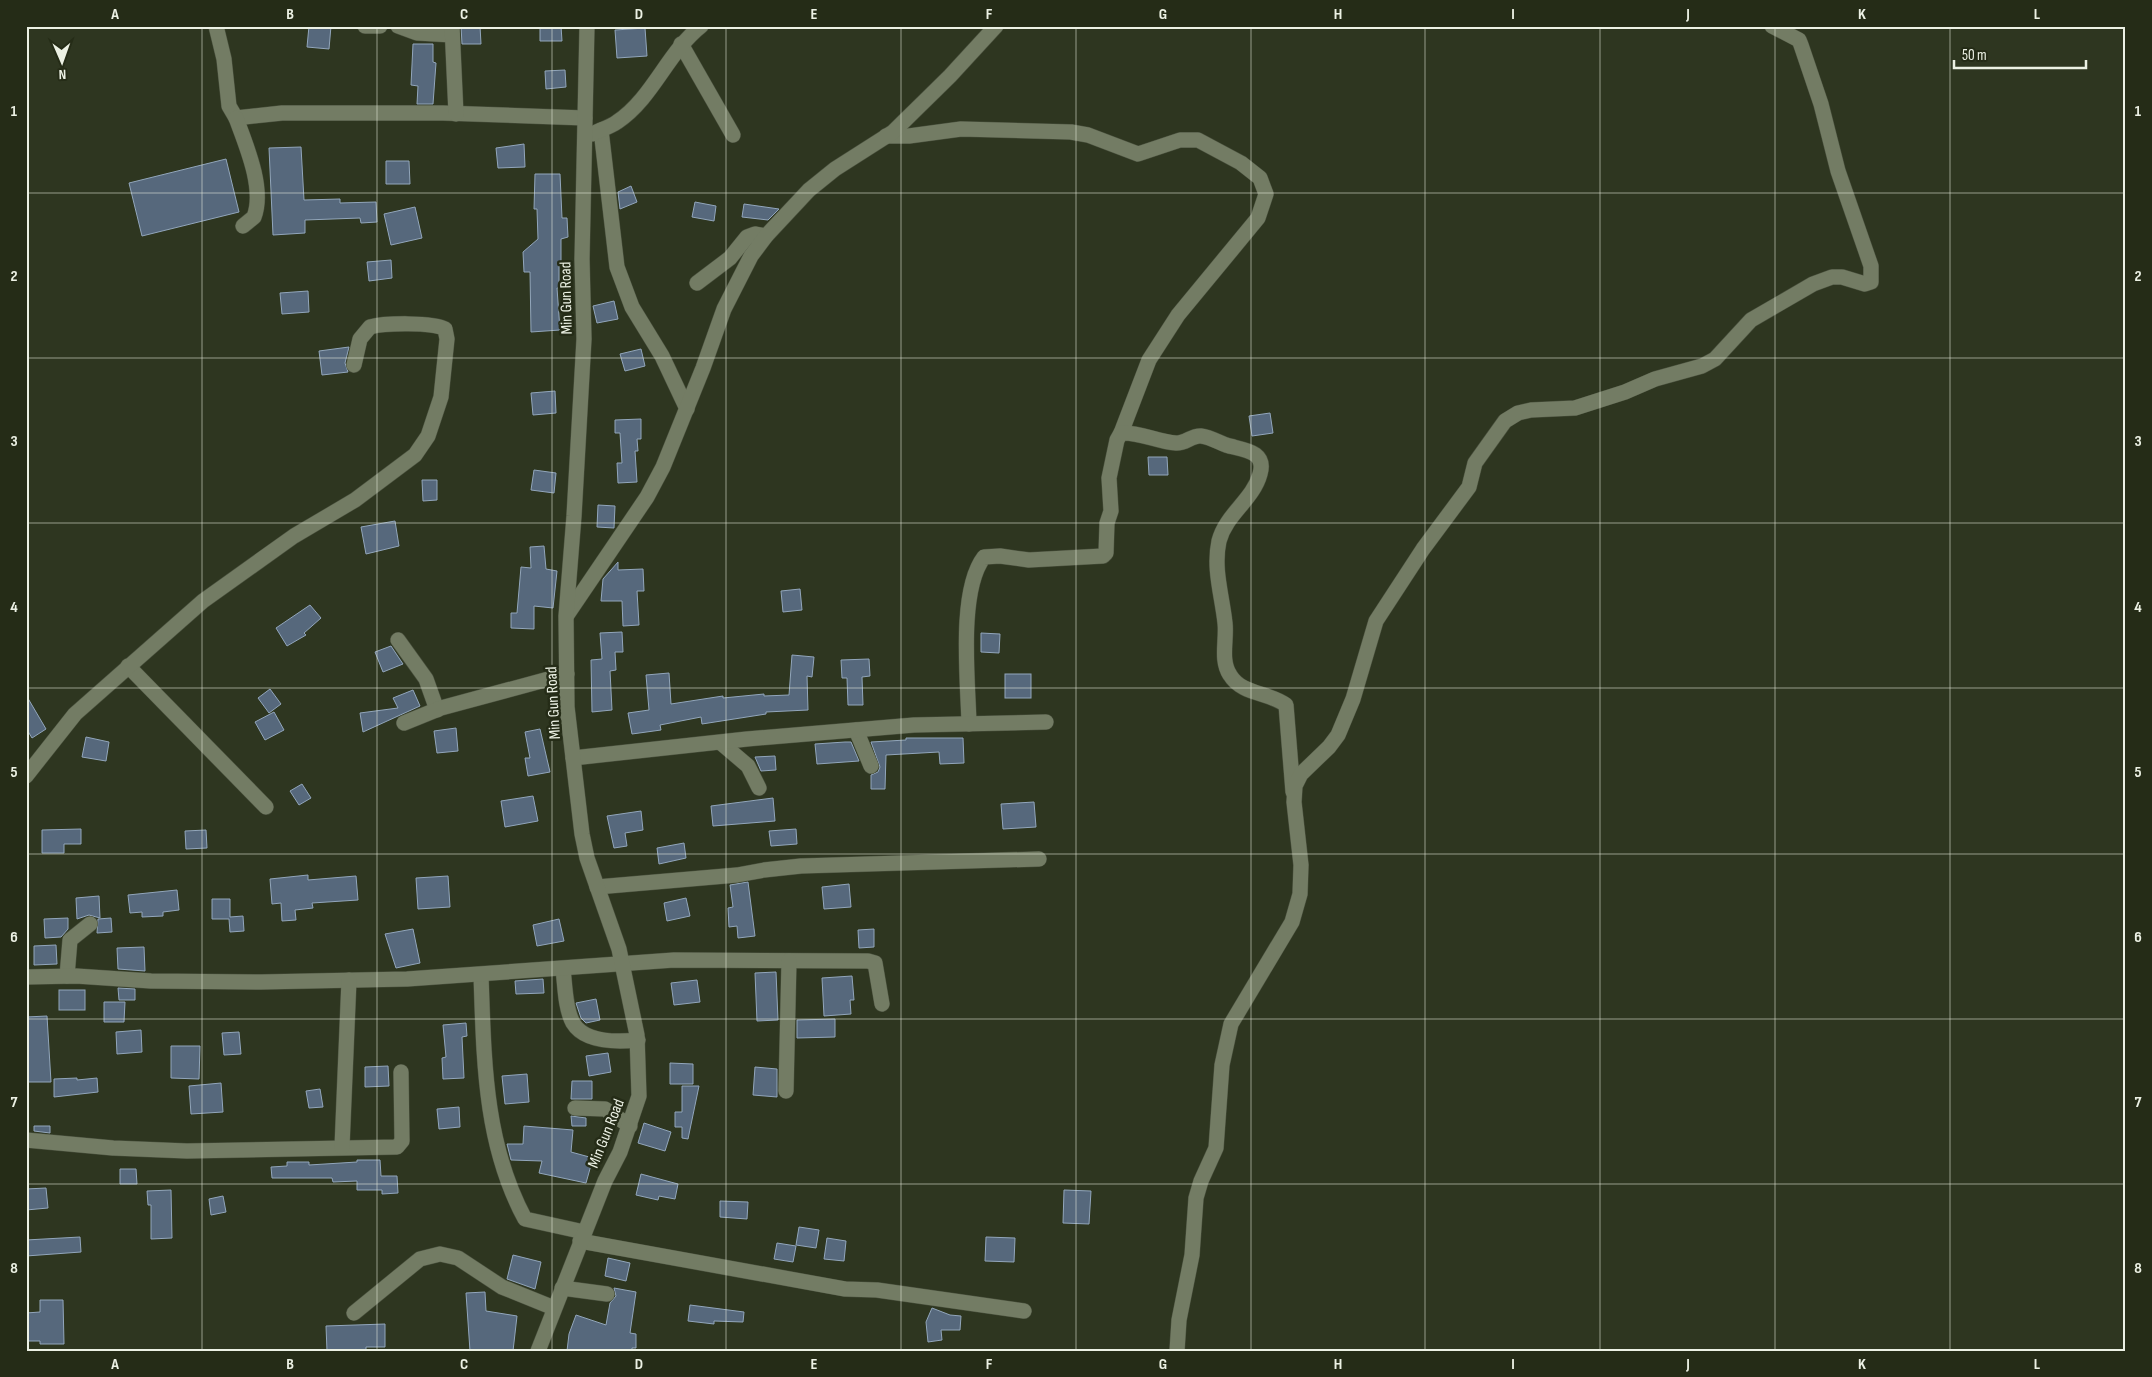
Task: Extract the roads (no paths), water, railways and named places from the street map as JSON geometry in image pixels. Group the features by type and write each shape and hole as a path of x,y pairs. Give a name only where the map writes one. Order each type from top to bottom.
{"street":[{"path":"216,26 224,59 229,106 236,118 253,170 257,200 254,217 243,226"},
{"path":"365,26 380,26"},
{"path":"398,26 417,33 452,30 456,114"},
{"name":"Min Gun Road","path":"538,1351 582,1236 630,1126 639,1096 638,1040 622,963 582,834 567,707 566,616 584,339 582,259 587,26"},
{"path":"584,137 616,123 627,114 642,97 680,44 702,26"},
{"path":"1293,794 1301,774 1329,747 1338,735 1353,699 1367,649 1382,610 1423,548 1469,487 1475,463 1505,421 1518,413 1531,410 1575,408 1625,392 1655,379 1702,366 1715,359 1751,320 1807,288 1832,277 1842,277 1865,284 1871,282 1871,266 1838,171 1821,104 1801,45 1799,40 1772,26"},
{"path":"566,616 646,497 663,467 687,410 724,309 751,256 766,236 809,190 835,169 886,136 950,76 992,28"},
{"path":"680,44 733,135"},
{"path":"236,118 282,113 456,114 584,118"},
{"path":"886,136 909,136 961,129 1071,132 1088,135 1138,154 1189,139 1211,145 1241,163 1260,178 1266,194 1258,218 1171,326 1149,360 1117,440 1110,478 1111,511 1107,522 1105,555 1029,560 990,556 982,560 967,610 968,724"},
{"path":"600,130 617,268 632,307 662,356 687,410"},
{"path":"697,284 730,258 747,237 755,234 766,236"},
{"path":"27,772 75,714 164,633 232,579 389,476 422,446 441,397 447,339 445,329 441,326 396,324 370,328 360,339 354,365"},
{"path":"1121,433 1180,444 1192,437 1202,436 1248,450 1260,457 1261,472 1258,479 1246,498 1231,516 1220,538 1217,549 1216,569 1226,625 1225,656 1228,671 1236,682 1244,688 1278,700 1286,705 1301,865 1300,894 1292,922 1231,1024 1222,1065 1216,1148 1201,1181 1196,1198 1192,1255 1179,1320 1177,1351"},
{"path":"398,640 426,679 436,710"},
{"path":"128,666 266,807"},
{"path":"404,723 436,710 567,674"},
{"path":"573,758 856,730 1046,722"},
{"path":"856,730 871,766"},
{"path":"721,743 748,766 759,788"},
{"path":"598,887 737,876 764,870 801,866 1039,859"},
{"path":"67,976 70,940 90,924"},
{"path":"26,977 67,976 195,982 349,980 563,969 674,960 874,962 882,1004"},
{"path":"786,1091 790,961"},
{"path":"563,969 573,1023 583,1032 607,1041 638,1040"},
{"path":"481,974 484,1063 493,1134 502,1165 525,1219 582,1236 845,1289 877,1290 1024,1311"},
{"path":"342,1147 349,980"},
{"path":"26,1140 112,1148 187,1151 342,1147 390,1148 402,1142 401,1072"},
{"path":"575,1108 605,1109 630,1126"},
{"path":"354,1312 420,1260 440,1254 458,1258 502,1287 554,1308"},
{"path":"562,1288 607,1294"}]}
